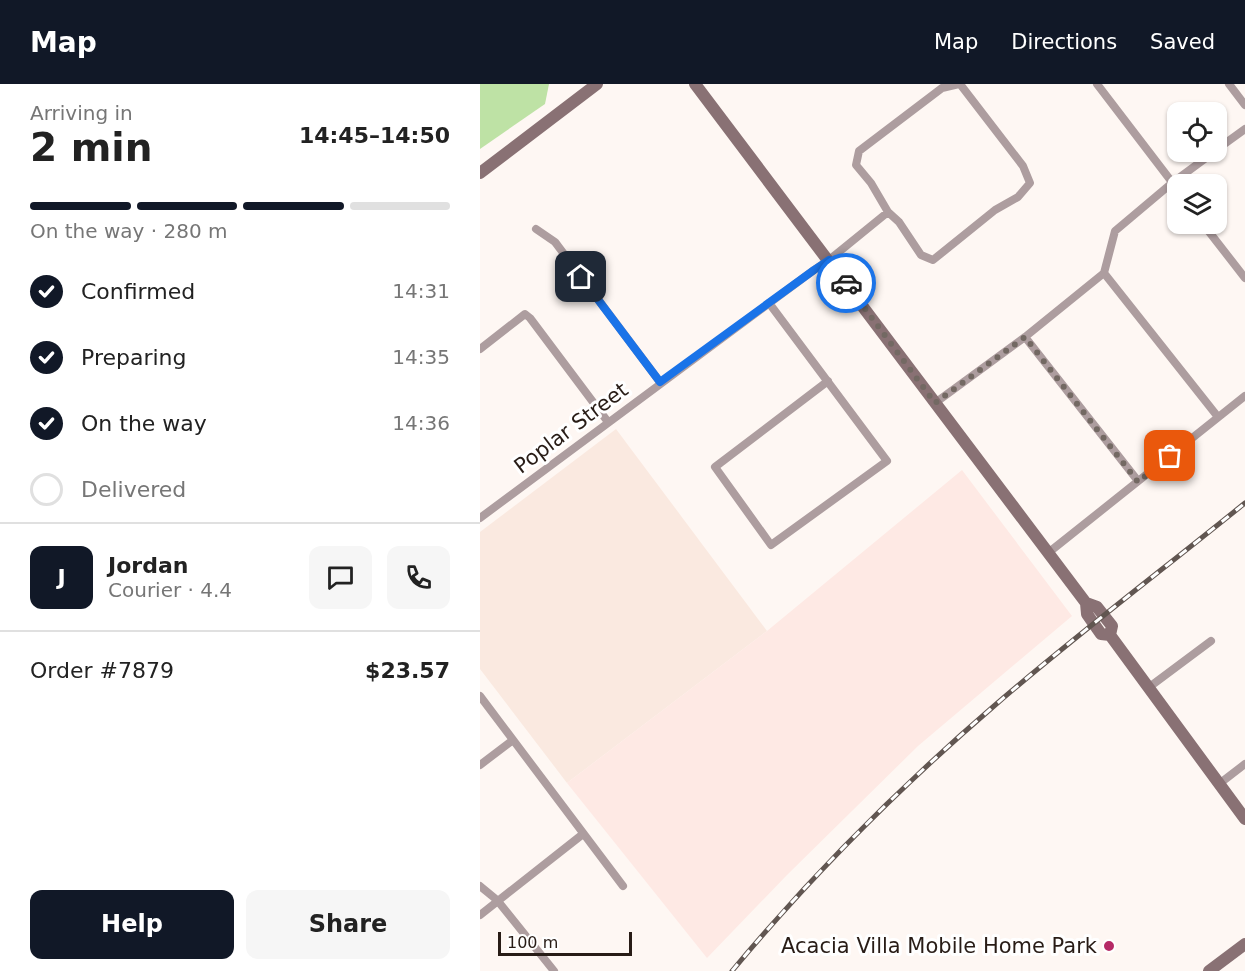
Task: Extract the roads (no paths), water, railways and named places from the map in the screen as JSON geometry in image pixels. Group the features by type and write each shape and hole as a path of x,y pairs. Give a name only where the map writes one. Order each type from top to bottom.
{"main road":[{"path":"480,173 597,84"},
{"path":"695,84 1086,603 1087,614 1101,634 1110,635 1245,819"},
{"path":"1209,971 1245,944"}],"street":[{"path":"960,84 1023,166 1030,183 1018,197 994,210 933,260 921,255 856,165 859,151 942,88 960,84"},
{"path":"1097,84 1167,176"},
{"path":"1229,84 1245,105"},
{"path":"1227,142 1245,129"},
{"path":"1189,174 1202,162"},
{"path":"935,403 1025,337 1104,273 1116,231 1167,192"},
{"name":"Poplar Street","path":"480,518 660,382 829,260 888,212"},
{"path":"536,229 555,242 660,382"},
{"path":"1211,234 1245,278"},
{"path":"1104,273 1218,417"},
{"path":"769,303 828,381 887,461 771,545 715,467 828,381"},
{"path":"480,350 525,314 608,422"},
{"path":"1025,337 1138,482"},
{"path":"1048,553 1245,396"},
{"path":"1148,688 1211,640"},
{"path":"480,696 623,886"},
{"path":"480,765 513,740"},
{"path":"1219,784 1245,764"},
{"path":"480,915 583,834"},
{"path":"480,886 497,900 554,971"}],"railway":[{"path":"732,971 825,866 925,768 1056,654 1245,503"}],"place":[{"name":"Acacia Villa Mobile Home Park","path":"1109,946"}]}
